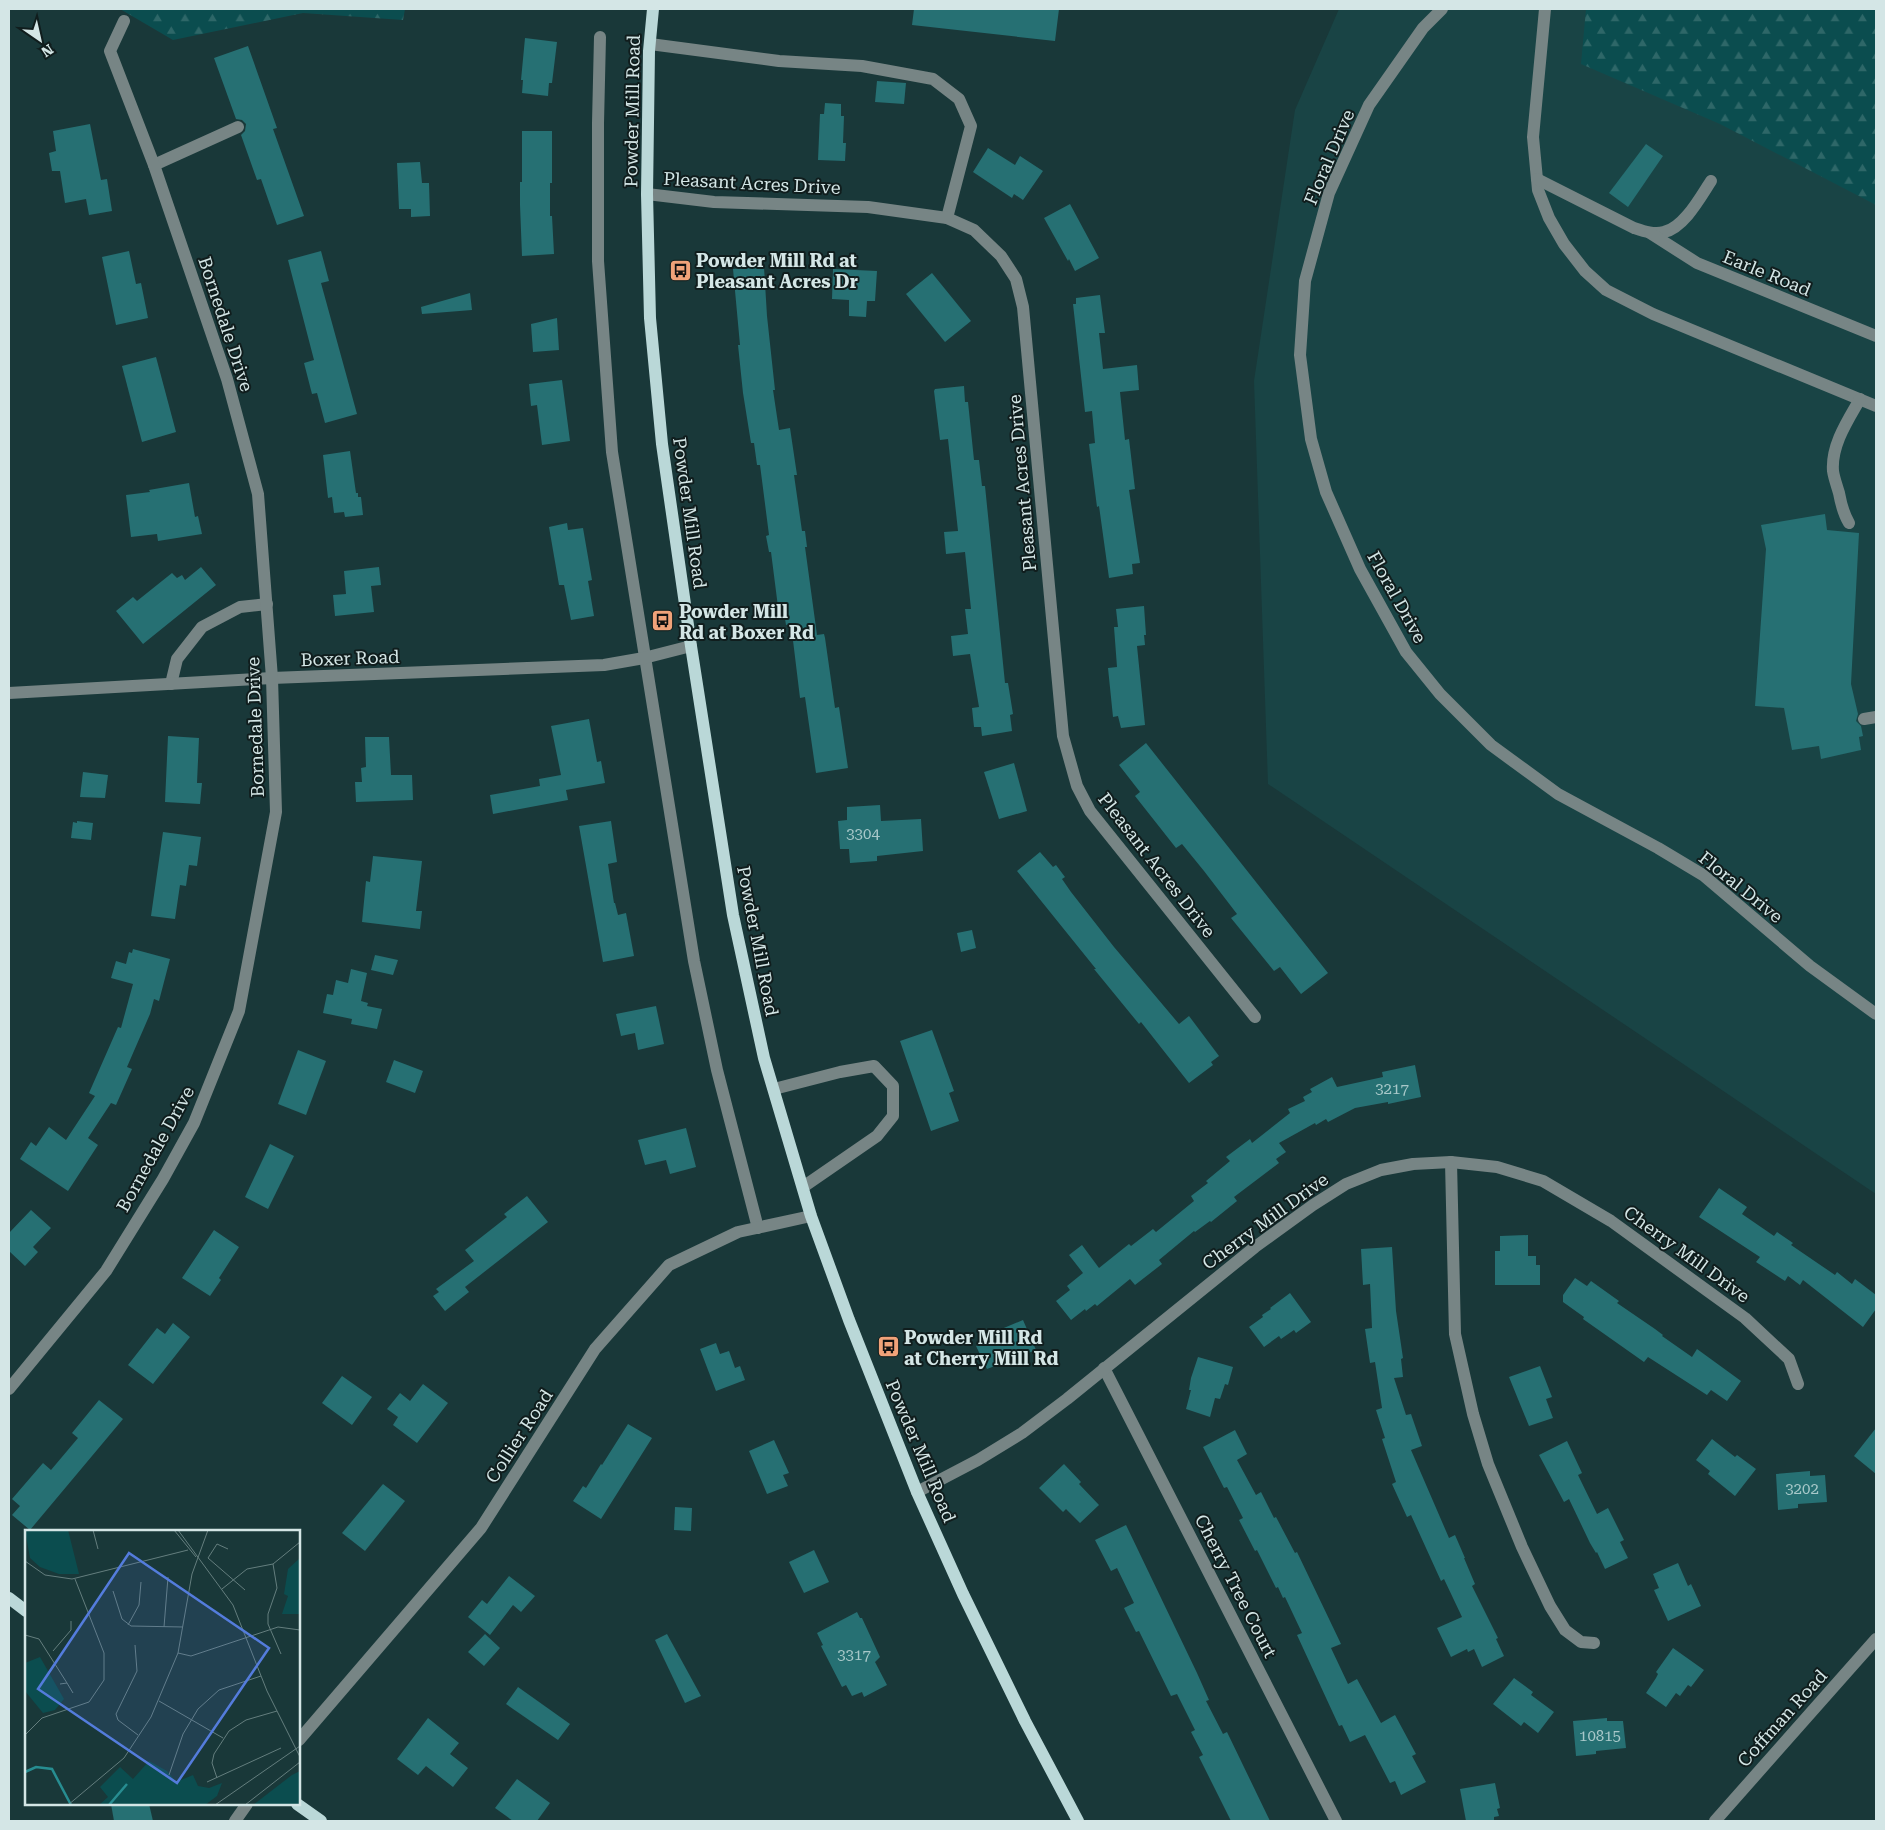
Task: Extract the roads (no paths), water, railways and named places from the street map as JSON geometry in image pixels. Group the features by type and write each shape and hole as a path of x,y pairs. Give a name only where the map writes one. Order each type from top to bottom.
{"main road":[{"name":"Powder Mill Road","path":"652,9 647,194 650,318 662,444 733,914 764,1058 811,1216 852,1329 917,1492 967,1602 1025,1721 1078,1821"},
{"path":"9,1598 25,1610"},
{"path":"298,1805 321,1821"}],"street":[{"name":"Floral Drive","path":"1442,9 1423,28 1369,105 1329,193 1305,282 1300,355 1310,439 1326,492 1360,569 1406,652 1440,694 1491,744 1558,794 1658,848 1703,875 1810,966 1876,1014"},
{"path":"1545,9 1533,137 1538,190 1549,218 1564,244 1585,271 1606,290 1653,314 1876,406"},
{"name":"Bornedale Drive","path":"9,1389 106,1271 163,1179 194,1123 239,1011 276,812 272,678 258,494 227,379 154,165 110,51 124,21"},
{"path":"600,37 598,261 612,452 694,961 716,1070 758,1228"},
{"path":"650,44 780,61 862,66 933,79 959,99 971,126 947,218"},
{"path":"154,165 238,127"},
{"name":"Earle Road","path":"1537,179 1634,228 1650,233 1697,263 1876,336"},
{"path":"1650,233 1665,232 1678,224 1690,213 1711,181"},
{"name":"Pleasant Acres Drive","path":"647,194 714,202 868,206 947,218 974,230 1001,256 1016,279 1024,307 1064,736 1078,786 1090,811 1255,1017"},
{"path":"1849,522 1844,514 1833,470 1838,441 1860,399"},
{"path":"171,684 177,659 202,627 240,607 267,604"},
{"name":"Boxer Road","path":"9,693 272,678 604,665 644,658 691,646"},
{"path":"774,1089 840,1072 874,1066 892,1086 893,1116 878,1136 803,1187"},
{"path":"1451,1162 1455,1334 1473,1414 1488,1464 1522,1547 1550,1606 1564,1630 1581,1642 1594,1643"},
{"name":"Cherry Mill Drive","path":"917,1492 978,1460 1022,1433 1067,1399 1255,1247 1313,1205 1346,1184 1381,1170 1413,1164 1451,1162 1497,1167 1543,1182 1611,1222 1745,1318 1789,1359 1798,1384"},
{"name":"Collier Road","path":"300,1739 481,1528 596,1349 669,1265 738,1232 811,1216"},
{"name":"Cherry Tree Court","path":"1104,1368 1336,1821"},
{"name":"Coffman Road","path":"1715,1821 1876,1639"},
{"path":"235,1821 246,1805"}],"place":[{"name":"Powder Mill Rd at Pleasant Acres Dr","path":"680,270"},
{"name":"Powder Mill Rd at Boxer Rd","path":"663,621"},
{"name":"Powder Mill Rd at Cherry Mill Rd","path":"888,1347"}]}
